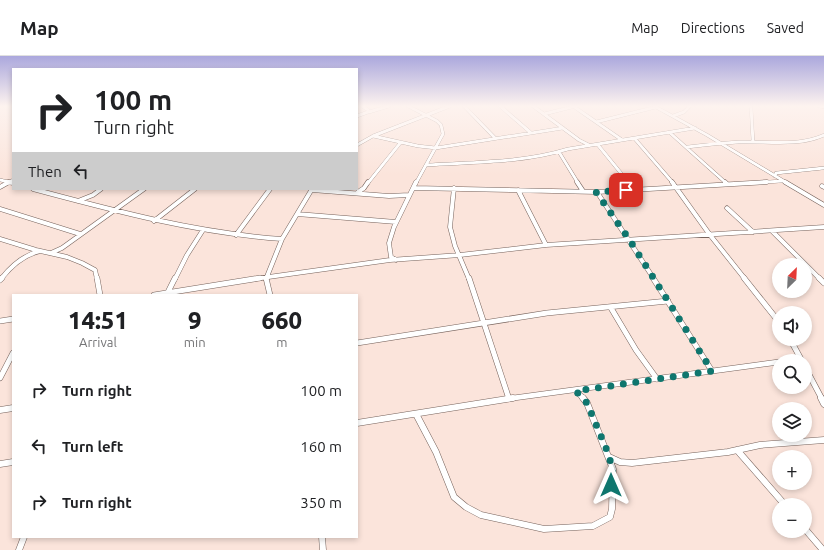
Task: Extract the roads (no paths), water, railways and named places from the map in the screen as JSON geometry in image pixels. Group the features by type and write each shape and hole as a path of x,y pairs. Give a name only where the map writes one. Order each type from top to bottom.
{"street":[{"path":"358,144 390,129"},
{"path":"396,260 391,257 389,243 396,222 409,195 443,134 442,129"},
{"path":"486,129 495,138"},
{"path":"527,129 530,132"},
{"path":"373,136 436,148 554,129"},
{"path":"563,129 583,143 591,146"},
{"path":"606,129 622,140"},
{"path":"427,165 521,160 622,140 688,129"},
{"path":"697,129 824,205"},
{"path":"752,129 753,142"},
{"path":"669,132 727,184"},
{"path":"686,147 720,143 798,141 824,135"},
{"path":"635,138 676,187 710,235 772,313"},
{"path":"357,192 364,188 401,142"},
{"path":"598,145 635,190"},
{"path":"559,152 583,191"},
{"path":"775,176 776,173 824,168"},
{"path":"0,180 11,183"},
{"path":"414,188 596,192 783,181"},
{"path":"0,187 11,183"},
{"path":"454,188 450,227 455,246 460,255 484,322 509,399"},
{"path":"37,190 154,221 236,235 282,239"},
{"path":"78,201 93,195 100,190"},
{"path":"51,253 62,248 143,190"},
{"path":"154,221 194,190"},
{"path":"236,235 269,190"},
{"path":"270,294 266,276 282,239 311,190"},
{"path":"327,190 389,196 409,195"},
{"path":"518,190 546,245"},
{"path":"596,192 629,239 712,371"},
{"path":"727,208 753,232"},
{"path":"0,209 80,234"},
{"path":"297,214 396,222"},
{"path":"159,294 266,276 396,260 460,255 546,245 824,227"},
{"path":"168,292 187,255 203,230"},
{"path":"772,231 824,283"},
{"path":"0,239 36,250 45,251 88,265 95,270 100,294"},
{"path":"0,280 6,271 31,254 45,251"},
{"path":"358,343 547,313 611,308 668,301"},
{"path":"611,308 636,350 657,379"},
{"path":"0,321 12,319"},
{"path":"0,378 12,355"},
{"path":"358,423 509,399 772,363"},
{"path":"812,381 824,404"},
{"path":"416,414 436,452 454,497 466,507 481,514 544,529 583,528 593,526 610,517 612,509 613,469 587,403 576,391"},
{"path":"0,410 12,408"},
{"path":"609,457 620,462 632,463 760,446 824,440"},
{"path":"737,450 778,498"},
{"path":"0,464 12,462"},
{"path":"812,537 823,550"},
{"path":"19,550 24,538"},
{"path":"322,538 323,550"}]}
